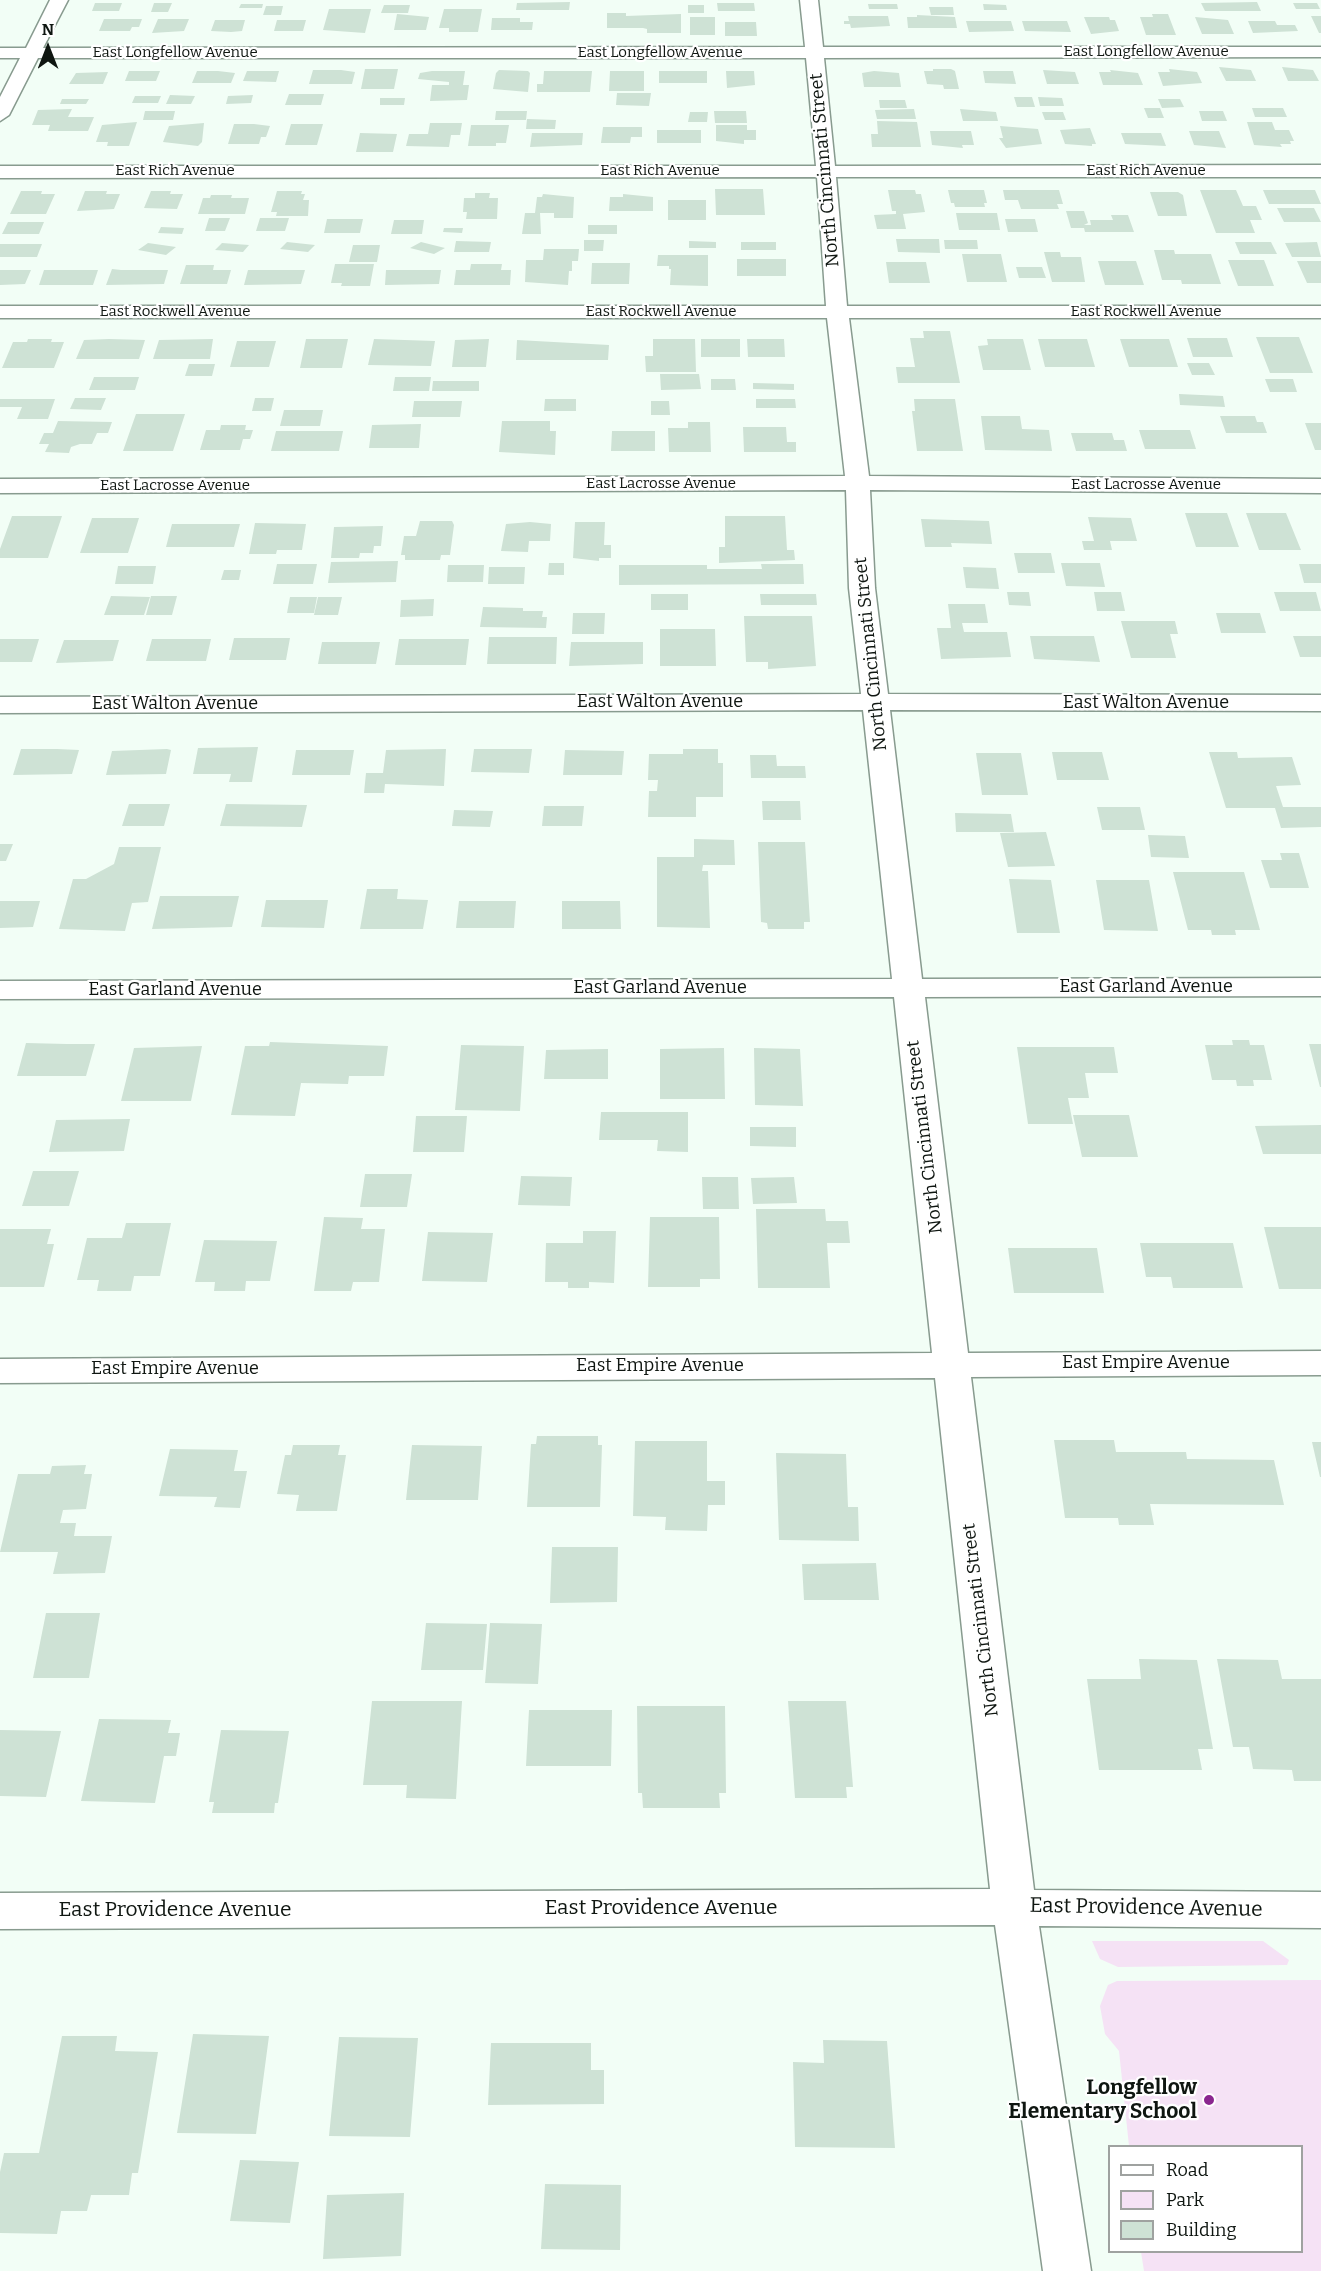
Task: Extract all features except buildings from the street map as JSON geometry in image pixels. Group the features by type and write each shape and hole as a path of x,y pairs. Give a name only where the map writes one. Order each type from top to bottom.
{"street":[{"path":"0,115 58,0"},
{"name":"North Cincinnati Street","path":"808,0 837,312 858,483 862,588 1014,1906 1067,2271"},
{"name":"East Longfellow Avenue","path":"0,53 1321,52"},
{"name":"East Rich Avenue","path":"0,171 1321,171"},
{"name":"East Rockwell Avenue","path":"0,312 1321,312"},
{"name":"East Lacrosse Avenue","path":"0,486 858,483 1321,486"},
{"name":"East Walton Avenue","path":"0,705 1321,703"},
{"name":"East Garland Avenue","path":"0,990 1321,987"},
{"name":"East Empire Avenue","path":"0,1371 951,1363 1321,1363"},
{"name":"East Providence Avenue","path":"0,1911 1014,1906 1321,1910"}],"green space":[{"path":"1092,1941 1263,1941 1289,1960 1287,1965 1118,1967 1100,1959"},
{"name":"Longfellow Elementary School","path":"1321,1980 1321,2271 1144,2271 1141,2253 1303,2253 1303,2145 1129,2145 1119,2051 1105,2034 1100,2006 1108,1985 1117,1981"}],"place":[{"name":"Longfellow Elementary School","path":"1209,2100"}]}
